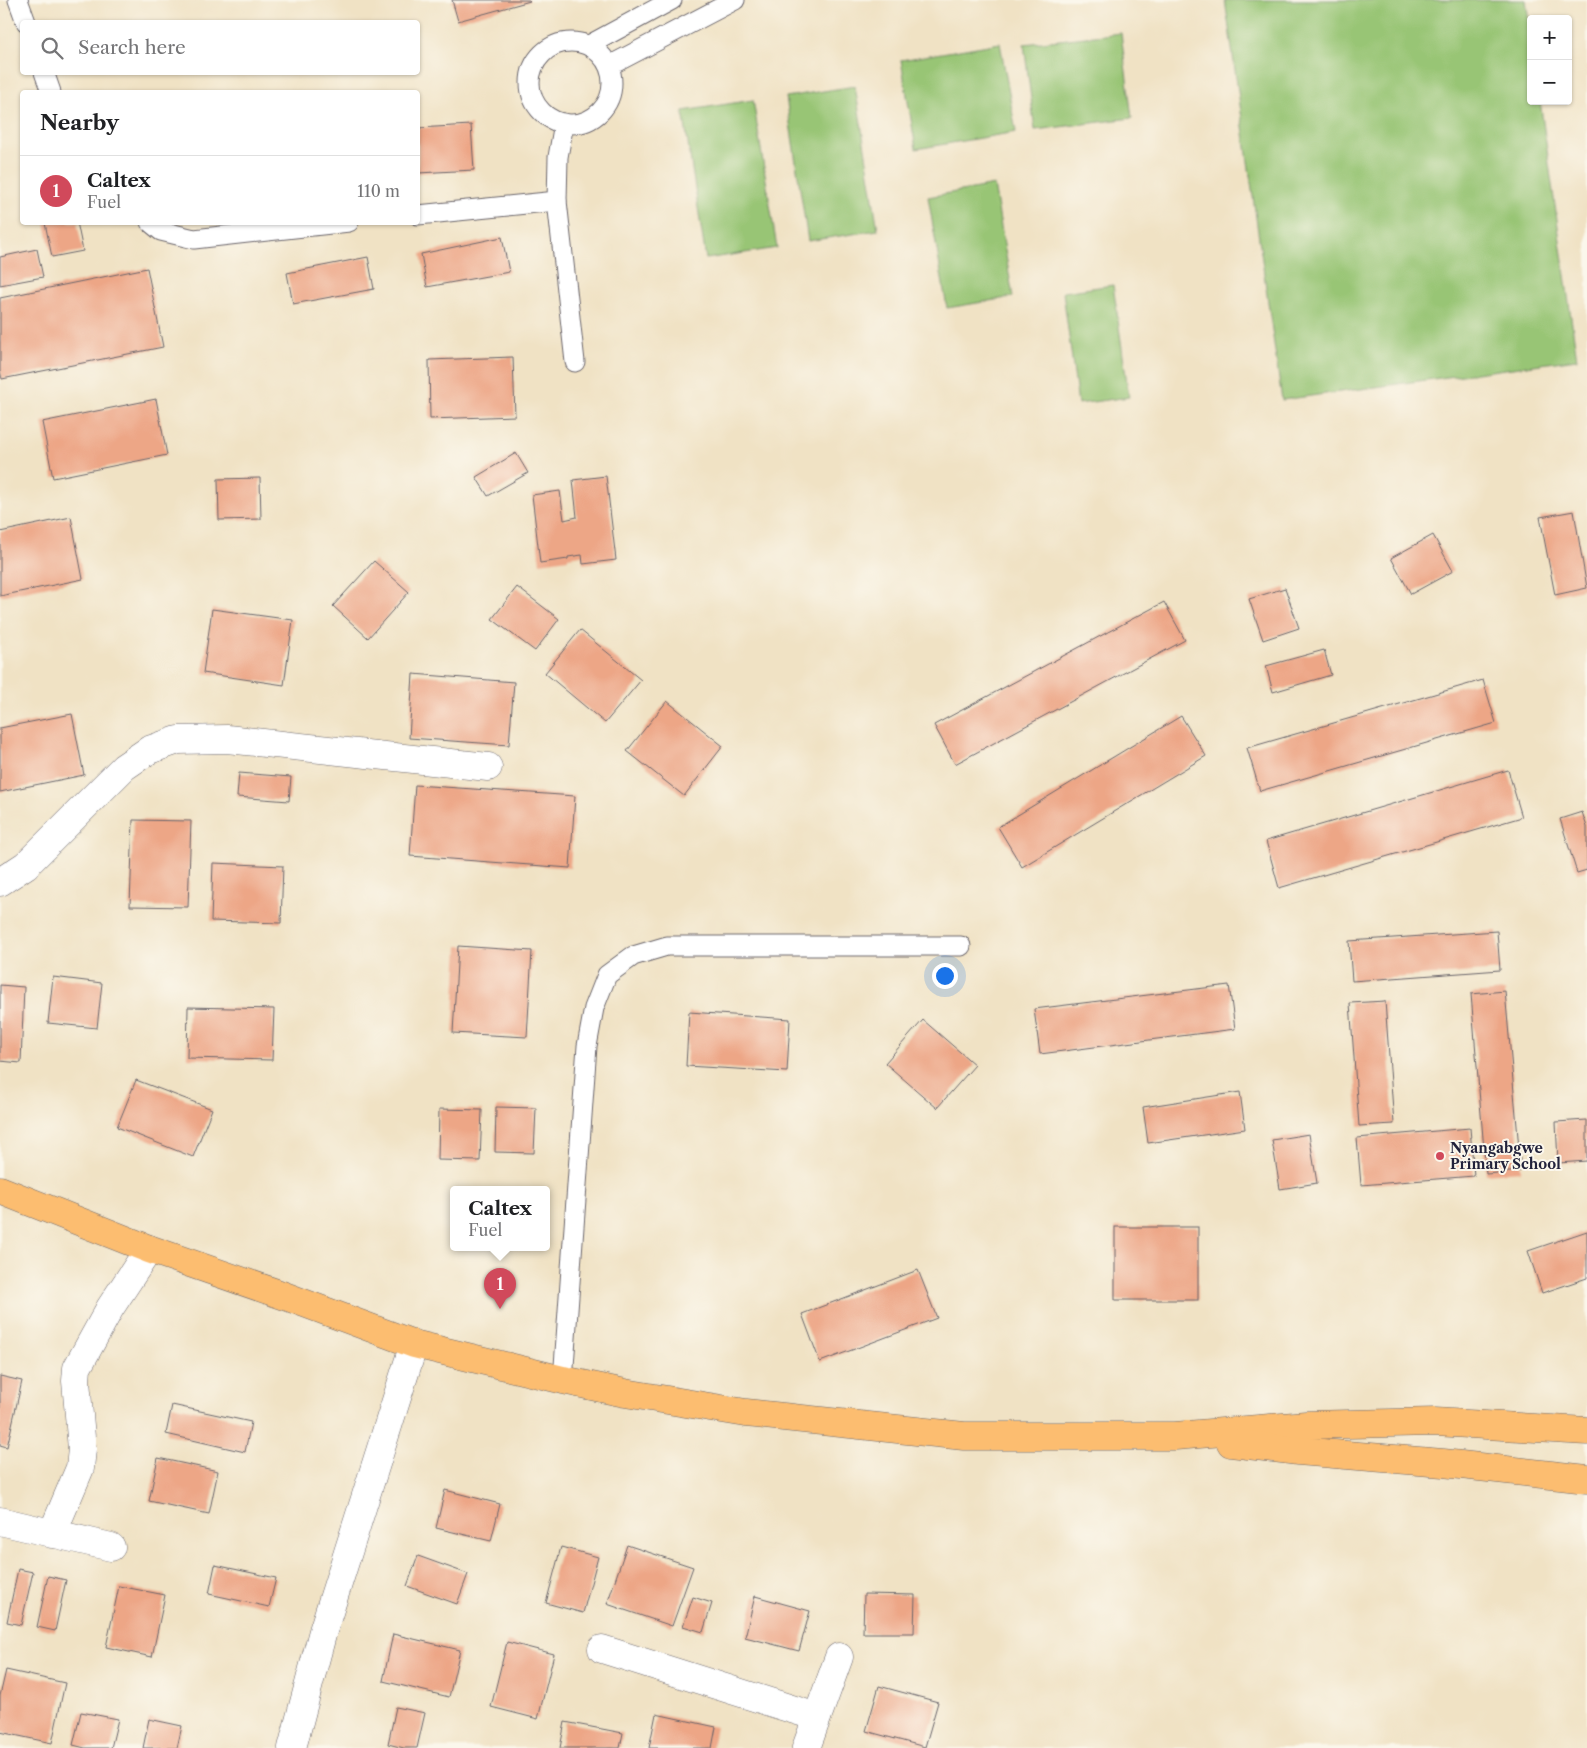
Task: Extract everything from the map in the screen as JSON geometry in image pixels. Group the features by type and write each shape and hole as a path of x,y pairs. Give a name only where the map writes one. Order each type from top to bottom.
{"highway":[{"path":"0,1190 148,1249 285,1296 414,1344 562,1380 625,1393 746,1413 964,1436 1175,1436 1306,1425 1415,1423 1587,1431"},
{"path":"1175,1436 1298,1451 1442,1463 1587,1479"}],"street":[{"path":"0,882 26,865 124,768 148,750 178,740 226,739 488,768"},
{"path":"52,1534 80,1468 82,1449 76,1381 77,1368 110,1308 148,1249"},
{"path":"292,1748 323,1631 414,1344"},
{"path":"0,1521 111,1548"},
{"path":"602,1649 818,1716"},
{"path":"806,1748 839,1657"}],"lane":[{"path":"18,0 25,20"},
{"path":"589,45 672,0"},
{"path":"609,66 735,0"},
{"path":"566,41 589,45 601,54 609,66 612,80 610,95 604,108 593,118 579,123 564,123 553,120 543,114 535,104 530,93 531,70 536,59 544,50 554,44 566,41"},
{"path":"45,75 50,90"},
{"path":"564,123 558,157 557,201 575,362"},
{"path":"420,216 557,201"},
{"path":"154,225 161,231 194,238 320,225"},
{"path":"562,1380 588,1046 594,1008 607,974 633,956 667,946 961,946"}],"green space":[{"path":"1225,0 1526,0 1528,15 1527,105 1541,105 1577,359 1282,400"},
{"path":"1121,33 1132,118 1035,130 1024,44"},
{"path":"1000,43 1016,132 916,149 901,60"},
{"path":"855,86 878,230 808,241 786,97"},
{"path":"753,100 777,248 706,259 683,111"},
{"path":"994,185 1013,297 947,308 928,197"},
{"path":"1113,285 1129,397 1078,404 1063,292"}],"building":[{"path":"452,0 529,0 530,1 458,21"},
{"path":"471,125 474,170 420,173 420,128"},
{"path":"45,225 78,225 83,251 52,257"},
{"path":"502,237 509,272 427,287 421,254"},
{"path":"37,249 43,277 0,285 0,257"},
{"path":"368,257 374,289 293,304 287,273"},
{"path":"147,268 163,347 2,379 0,371 0,298"},
{"path":"513,357 515,416 430,419 429,360"},
{"path":"156,399 167,455 53,478 42,422"},
{"path":"516,453 528,473 488,496 476,477"},
{"path":"606,476 616,560 583,564 582,555 540,563 532,495 560,491 564,520 577,517 573,480"},
{"path":"260,478 261,519 219,520 218,479"},
{"path":"1574,511 1587,588 1555,595 1540,517"},
{"path":"71,517 83,579 0,596 0,532"},
{"path":"1433,535 1453,571 1411,594 1391,558"},
{"path":"374,561 409,592 368,638 333,606"},
{"path":"517,587 559,619 535,651 492,619"},
{"path":"1285,588 1299,628 1263,640 1249,599"},
{"path":"1164,602 1185,640 955,764 934,725"},
{"path":"212,609 293,620 284,685 203,673"},
{"path":"580,630 641,680 605,723 545,673"},
{"path":"1324,650 1331,675 1273,692 1266,666"},
{"path":"413,674 514,682 509,745 409,738"},
{"path":"1483,680 1496,723 1260,791 1247,748"},
{"path":"667,701 723,746 684,796 627,751"},
{"path":"72,714 84,775 0,792 0,728"},
{"path":"1181,716 1206,756 1022,867 998,827"},
{"path":"1508,770 1522,817 1279,888 1266,841"},
{"path":"239,773 291,777 289,801 237,797"},
{"path":"415,785 575,796 570,868 410,856"},
{"path":"1582,812 1587,827 1587,870 1577,873 1560,819"},
{"path":"133,820 191,821 188,907 130,906"},
{"path":"213,863 283,866 281,923 211,921"},
{"path":"1497,931 1500,970 1352,981 1349,941"},
{"path":"458,946 532,951 527,1037 453,1033"},
{"path":"53,977 102,983 97,1028 48,1023"},
{"path":"0,985 24,987 21,1063 0,1061"},
{"path":"1229,985 1235,1029 1040,1054 1034,1009"},
{"path":"1505,991 1521,1171 1486,1174 1471,994"},
{"path":"1385,1001 1394,1124 1359,1126 1350,1003"},
{"path":"188,1007 274,1009 272,1060 187,1058"},
{"path":"689,1012 790,1019 787,1072 686,1066"},
{"path":"923,1020 975,1065 937,1108 885,1063"},
{"path":"136,1080 212,1109 193,1157 117,1127"},
{"path":"1240,1092 1245,1129 1148,1143 1143,1107"},
{"path":"496,1107 536,1108 534,1153 495,1152"},
{"path":"439,1109 482,1110 480,1161 438,1160"},
{"path":"1587,1120 1587,1161 1558,1163 1556,1122"},
{"path":"1470,1128 1474,1176 1361,1185 1357,1138"},
{"path":"1309,1134 1317,1183 1280,1189 1272,1140"},
{"path":"1115,1227 1198,1227 1198,1300 1115,1300"},
{"path":"1587,1231 1587,1278 1542,1293 1528,1251"},
{"path":"918,1270 937,1318 820,1362 802,1314"},
{"path":"0,1376 22,1381 7,1447 0,1445"},
{"path":"172,1405 251,1422 245,1452 166,1434"},
{"path":"158,1458 218,1471 209,1514 149,1501"},
{"path":"445,1490 500,1504 491,1541 436,1528"},
{"path":"627,1545 693,1567 672,1626 607,1604"},
{"path":"561,1547 598,1557 583,1613 546,1603"},
{"path":"418,1556 468,1574 457,1604 407,1586"},
{"path":"215,1565 276,1578 269,1607 209,1594"},
{"path":"18,1569 33,1572 21,1625 7,1622"},
{"path":"48,1576 66,1580 55,1631 37,1627"},
{"path":"119,1586 165,1595 152,1657 106,1647"},
{"path":"864,1594 915,1595 914,1633 863,1633"},
{"path":"755,1596 810,1611 799,1651 745,1637"},
{"path":"693,1597 712,1603 703,1632 683,1626"},
{"path":"393,1634 460,1650 449,1697 383,1681"},
{"path":"507,1642 554,1654 538,1719 491,1707"},
{"path":"6,1670 65,1683 52,1743 0,1732 0,1696"},
{"path":"879,1686 938,1702 925,1747 866,1731"},
{"path":"396,1707 425,1713 417,1748 404,1748 388,1744"},
{"path":"81,1712 118,1719 111,1748 85,1748 73,1745"},
{"path":"656,1714 716,1727 712,1748 649,1748"},
{"path":"149,1719 182,1726 177,1748 143,1748"},
{"path":"565,1722 623,1733 620,1748 560,1748"}],"place":[{"name":"Nyangabgwe Primary School","path":"1440,1156"},
{"name":"Caltex","path":"500,1309"}]}
